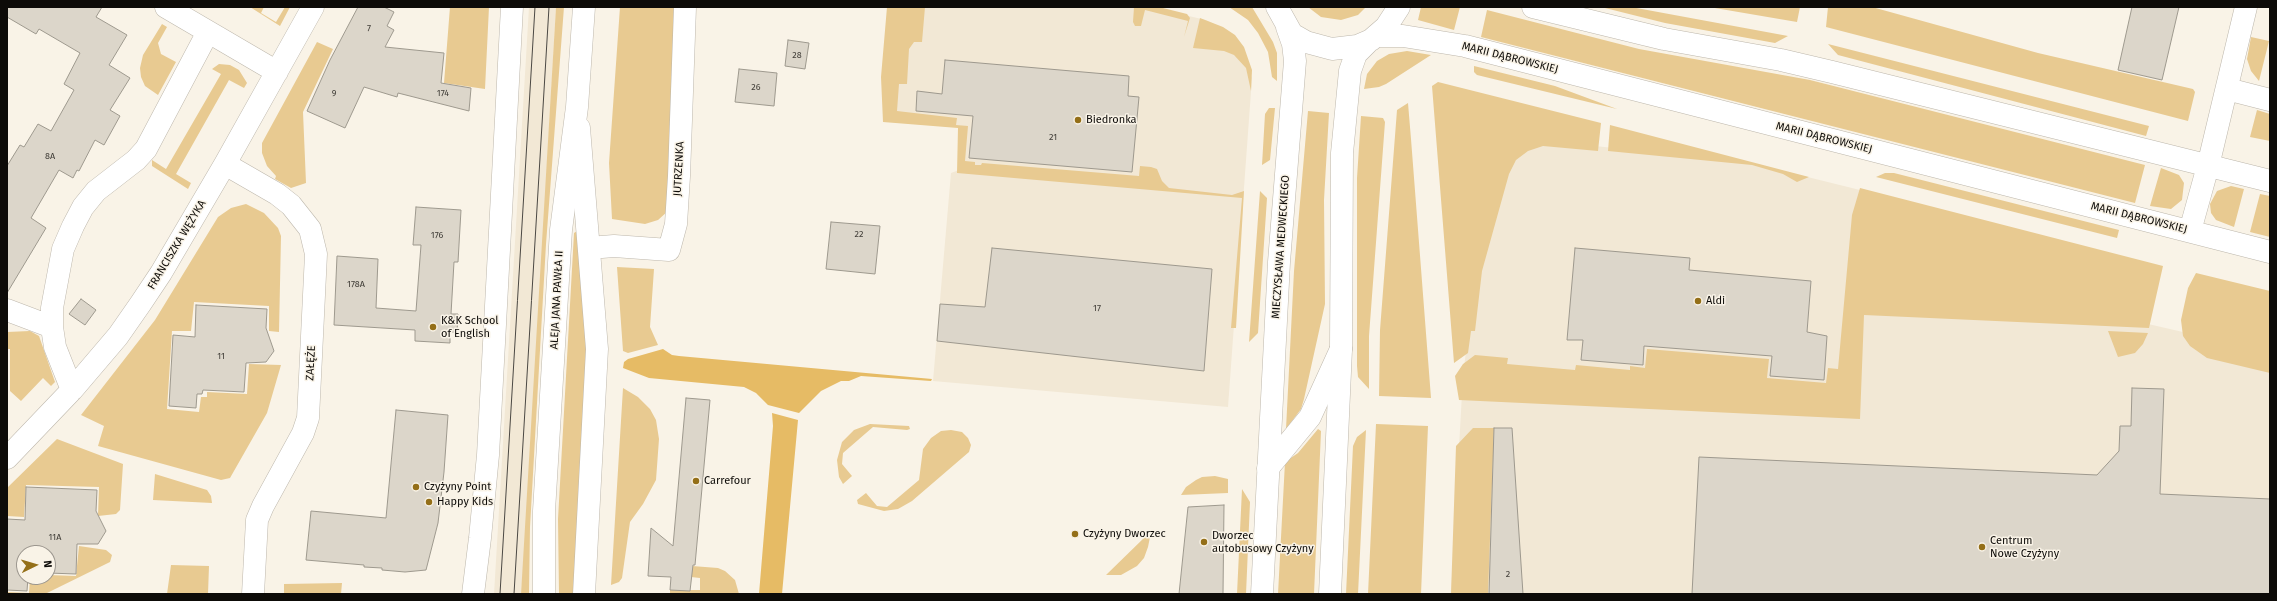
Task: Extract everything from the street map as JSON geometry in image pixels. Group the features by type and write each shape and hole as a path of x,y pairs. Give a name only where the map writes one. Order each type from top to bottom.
{"street":[{"path":"166,7 277,72"},
{"name":"FRANCISZKA WĘŻYKA","path":"7,458 72,390 118,336 153,285 225,164 313,7"},
{"path":"473,594 488,455 512,7"},
{"name":"ALEJA JANA PAWŁA II","path":"544,594 544,511 561,230 577,107 584,7"},
{"name":"JUTRZENKA","path":"589,248 614,246 669,250 676,224 685,7"},
{"path":"1276,7 1287,27"},
{"path":"1330,594 1341,349 1340,209 1346,102 1353,59 1386,27 1399,7"},
{"path":"1534,7 1664,39 1826,70 2270,181"},
{"path":"2190,231 2208,166 2246,7"},
{"name":"MARII DĄBROWSKIEJ","path":"1287,27 1299,39 1325,48 1338,49 1372,39 1403,36 1465,46 2270,252"},
{"name":"MIECZYSŁAWA MEDWECKIEGO","path":"1262,594 1279,262 1295,60 1293,44 1287,27"},
{"path":"72,390 55,347 52,327 52,308 63,249 83,207 96,192 136,160 146,149 208,32"},
{"path":"2227,89 2270,100"},
{"path":"577,107 597,349 584,594"},
{"name":"ZAŁĘŻE","path":"225,164 277,194 291,205 310,229 316,254 308,418 303,434 263,506 257,520 252,594"},
{"path":"7,310 52,327"},
{"path":"1268,468 1310,417 1341,349"}],"shaded area":[{"path":"250,7 264,7 261,13 276,22 285,7 290,7 280,26"},
{"path":"450,7 489,7 485,89 444,83"},
{"path":"529,7 556,7 527,527 521,594 494,594"},
{"path":"556,7 564,7 546,244 530,527 529,594 521,594"},
{"path":"620,7 679,7 668,211 658,220 645,224 612,219 609,163"},
{"path":"887,7 925,7 922,42 914,42 909,49 907,84 899,84 897,111 957,118 956,125 968,126 965,161 975,162 975,165 981,165 982,163 1139,176 1140,166 1151,167 1157,169 1162,181 1169,188 1232,195 1244,191 1236,328 1231,328 1242,198 957,173 958,128 883,122 881,77"},
{"path":"901,7 1150,7 1206,20 1228,31 1252,78 1228,407 933,381 951,173 959,170 961,126 892,120"},
{"path":"1134,7 1159,7 1187,14 1190,18 1184,37 1188,21 1145,10 1141,26 1135,26 1133,22"},
{"path":"1229,7 1252,7 1273,42 1277,53 1277,81 1272,77 1268,52 1258,33 1248,20"},
{"path":"1308,7 1366,7 1358,15 1341,20 1321,17"},
{"path":"1421,7 1460,7 1454,30 1418,20"},
{"path":"1601,7 1631,7 1788,36 1775,43 1665,23"},
{"path":"1709,7 1800,7 1797,22"},
{"path":"1828,7 1872,7 2038,53 2193,89 2195,92 2188,121 1826,27"},
{"path":"1487,10 1639,49 1810,80 2145,165 2135,203 1481,37"},
{"path":"1200,18 1223,27 1235,35 1244,47 1252,70 1251,91 1246,68 1234,55 1224,51 1193,48"},
{"path":"162,24 167,27 158,43 161,54 176,62 158,95 145,86 141,77 140,68 143,55"},
{"path":"2251,37 2269,41 2259,81 2251,71 2247,59"},
{"path":"317,42 333,49 303,112 306,183 291,188 275,179 276,176 267,166 262,153 262,143"},
{"path":"1828,44 2149,126 2146,136 1838,55"},
{"path":"1407,51 1431,55 1386,84 1379,87 1364,89 1367,74 1377,61 1389,54"},
{"path":"219,64 230,65 239,70 247,83 244,88 229,80 176,174 191,183 188,189 152,166 152,160 166,169 221,74 212,69"},
{"path":"1474,66 1555,86 1617,109 1477,75 1474,72"},
{"path":"1438,82 1601,123 1598,151 1543,146 1528,151 1516,160 1509,174 1482,271 1475,331 1471,331 1468,353 1454,363 1432,86"},
{"path":"1408,103 1431,398 1379,396 1380,330 1397,110"},
{"path":"1269,108 1275,108 1270,160 1262,165 1265,114"},
{"path":"2257,110 2270,114 2270,141 2250,137"},
{"path":"1308,111 1329,113 1324,200 1325,304 1301,409 1286,429 1294,271"},
{"path":"1361,116 1383,118 1385,122 1369,336 1369,389 1358,377 1357,366 1357,178"},
{"path":"1610,125 1809,177 1797,182 1783,174 1752,165 1608,151"},
{"path":"1525,139 1743,161 1864,191 2135,321 2270,352 2270,594 1451,594 1463,375 1476,273 1508,161"},
{"path":"2161,168 2179,175 2184,183 2182,200 2171,209 2150,206"},
{"path":"1885,173 1894,173 2119,230 2117,238 1876,177"},
{"path":"2231,186 2244,189 2234,227 2216,220 2211,213 2210,204 2217,191"},
{"path":"1860,188 2163,266 2149,328 1864,315 1860,419 1459,400 1455,376 1463,364 1475,355 1508,358 1507,364 1575,370 1576,365 1630,370 1630,366 1645,368 1647,349 1769,359 1767,378 1826,383 1828,368 1838,369 1852,215"},
{"path":"1260,191 1267,198 1258,333 1249,342"},
{"path":"2260,194 2270,196 2270,237 2250,232"},
{"path":"246,204 264,213 278,228 281,236 279,332 269,331 269,306 194,302 191,331 172,331 167,409 199,412 201,397 207,397 207,392 247,394 249,364 281,365 267,413 230,478 221,480 98,446 104,426 81,415 155,320 218,217 231,208"},
{"path":"577,231 588,351 575,594 559,594 558,519 574,233"},
{"path":"617,267 654,269 650,327 658,345 628,353 623,351"},
{"path":"2196,273 2270,291 2270,373 2207,358 2190,346 2183,336 2181,320 2188,288"},
{"path":"30,331 39,336 55,382 51,386 43,378 21,401 10,391 10,349 7,349 7,332"},
{"path":"2108,331 2148,333 2143,344 2135,353 2118,357"},
{"path":"663,349 672,355 679,356 932,379 931,381 861,376 849,381 841,381 821,391 799,413 768,405 756,393 744,387 649,378 623,368 624,362 628,359"},
{"path":"623,388 638,397 650,409 656,420 659,439 656,480 643,504 630,522 622,578 619,582 611,585"},
{"path":"772,413 798,420 782,594 759,594 773,426"},
{"path":"870,424 909,426 910,429 873,427 843,453 842,464 852,476 843,484 839,477 837,460 842,442 854,430"},
{"path":"1376,424 1428,426 1421,594 1368,594"},
{"path":"1473,428 1494,428 1488,594 1451,594 1456,446"},
{"path":"1318,429 1321,431 1314,594 1278,594 1285,462 1298,453"},
{"path":"951,430 962,432 968,438 971,445 969,452 912,501 898,509 884,511 858,504 857,500 866,493 877,506 887,507 919,480 923,449 931,438 941,431"},
{"path":"1366,430 1358,594 1346,594 1353,446 1357,437"},
{"path":"57,439 123,464 120,510 116,514 98,516 99,487 26,485 24,517 7,516 7,488"},
{"path":"155,474 207,490 211,496 212,503 153,500"},
{"path":"1215,476 1228,479 1228,493 1181,495 1186,487 1196,480 1202,477"},
{"path":"1242,489 1250,502 1246,594 1237,594"},
{"path":"1146,536 1150,537 1148,547 1144,558 1137,566 1121,575 1106,575"},
{"path":"79,546 106,550 112,555 110,562 45,594 7,594 7,592 29,593 30,585 56,585 56,575 76,576"},
{"path":"171,565 209,566 208,594 167,594"},
{"path":"692,566 718,568 725,571 735,580 739,594 670,594 670,590 700,590 700,578 691,577"},
{"path":"342,583 341,594 284,594 284,584"}],"building":[{"path":"7,7 102,7 96,17 127,35 109,65 130,78 110,110 120,116 104,145 95,140 79,171 77,170 73,178 59,170 31,218 46,228 7,293 7,166 20,145 24,147 38,124 51,131 74,90 64,84 80,53 39,29 36,34 7,17"},
{"path":"358,7 384,7 394,12 387,26 394,30 385,47 444,53 441,83 471,88 469,111 398,93 397,97 364,87 345,128 307,111 330,60"},
{"path":"2132,7 2179,7 2162,80 2118,70"},
{"path":"788,40 809,43 805,69 785,66"},
{"path":"945,60 1129,76 1128,96 1139,97 1132,172 969,158 973,116 916,111 917,91 942,94"},
{"path":"739,69 777,73 774,106 735,102"},
{"path":"416,207 461,210 458,262 454,262 451,314 458,314 457,332 450,332 450,343 415,341 415,330 334,325 337,256 378,259 376,308 416,311 421,245 413,245"},
{"path":"831,222 880,226 875,274 826,269"},
{"path":"992,248 1212,269 1204,371 937,341 940,304 985,307"},
{"name":"Aldi","path":"1575,248 1690,258 1689,270 1811,281 1807,332 1827,336 1824,380 1770,376 1772,356 1644,346 1643,365 1581,360 1583,340 1567,340"},
{"path":"81,299 96,310 85,325 69,314"},
{"path":"196,305 267,309 266,328 274,351 266,362 246,363 244,392 203,390 202,394 197,394 196,408 169,406 173,335 195,337"},
{"name":"Centrum Nowe Czyżyny","path":"2132,388 2164,389 2160,494 2270,499 2270,594 1692,594 1699,457 2097,475 2119,451 2120,426 2131,426"},
{"path":"686,398 710,400 695,565 693,565 690,591 670,590 671,577 648,576 651,528 673,546"},
{"name":"Czyżyny Point","path":"396,410 448,415 444,472 438,523 426,570 405,572 364,567 364,565 306,560 311,511 386,518"},
{"path":"1494,428 1512,428 1523,594 1489,594"},
{"path":"26,487 97,490 96,511 106,531 98,544 77,544 76,574 56,573 56,545 16,545 16,585 27,585 27,591 7,590 7,519 25,520"},
{"name":"Dworzec autobusowy Czyżyny","path":"1224,505 1223,594 1179,594 1188,507"}],"tram line":[{"path":"500,594 535,7"},
{"path":"514,594 549,7"}],"place":[{"name":"Biedronka","path":"1078,120"},
{"name":"Aldi","path":"1698,301"},
{"name":"K&K School of English","path":"433,327"},
{"name":"Carrefour","path":"696,481"},
{"name":"Czyżyny Point","path":"416,487"},
{"name":"Happy Kids","path":"429,502"},
{"name":"Czyżyny Dworzec","path":"1075,534"},
{"name":"Dworzec autobusowy Czyżyny","path":"1204,542"},
{"name":"Centrum Nowe Czyżyny","path":"1982,547"}]}
